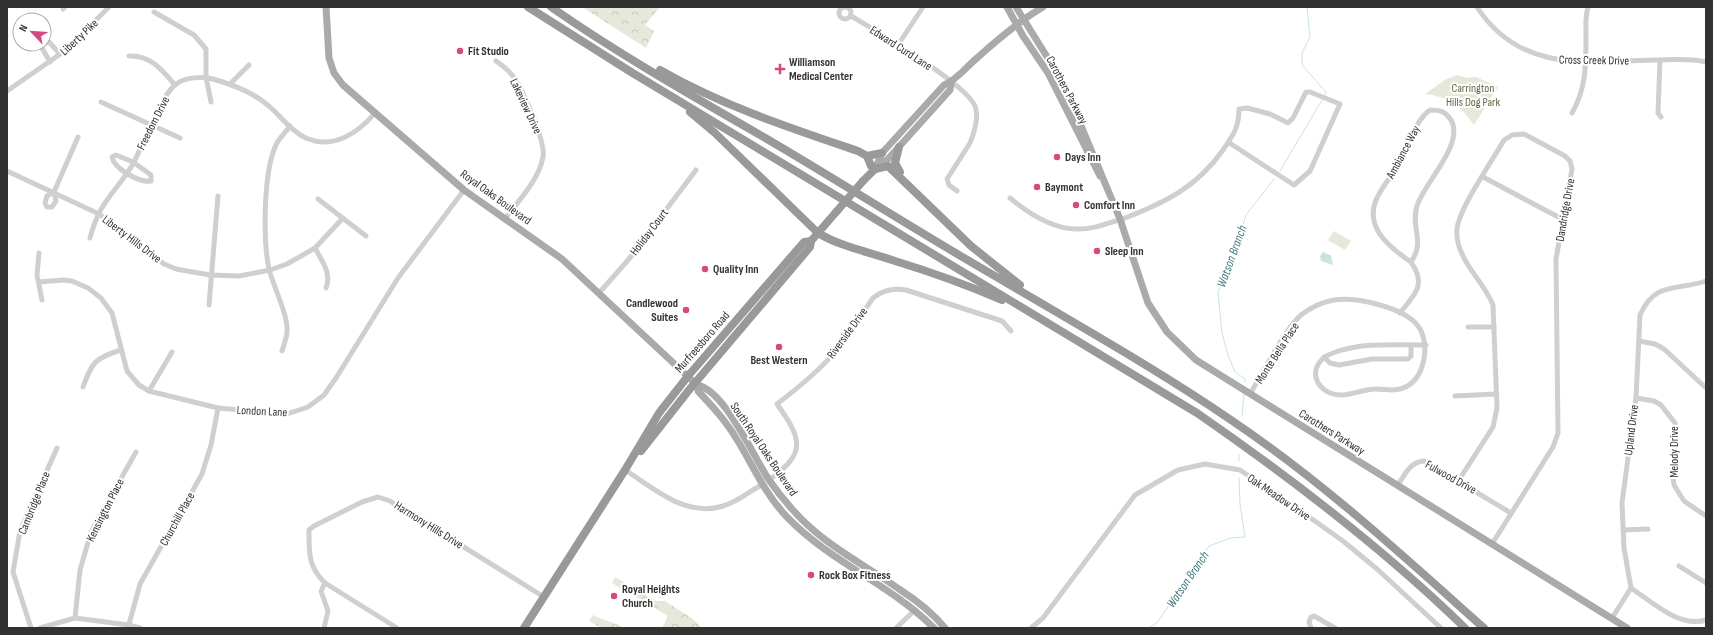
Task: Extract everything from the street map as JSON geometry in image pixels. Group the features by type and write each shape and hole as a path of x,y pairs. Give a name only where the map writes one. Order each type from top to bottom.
{"highway":[{"path":"528,7 631,72 1197,414 1261,458 1371,544 1436,599 1465,628"},
{"path":"550,7 623,54 875,203 994,276 1046,305 1197,398 1268,446 1378,533 1484,628"},
{"path":"623,54 644,60 694,89 742,111 858,151 867,156 871,166 875,169 888,166 971,246 1046,305"},
{"path":"631,72 687,110 715,133 818,233 830,240 977,289 1035,315"},
{"path":"899,147 894,163 904,180"},
{"path":"867,156 882,153"},
{"name":"Murfreesboro Road","path":"524,628 625,470 659,413 688,376 804,242 811,240 818,233 875,169"},
{"name":"Murfreesboro Road","path":"625,470 810,247 811,240"}],"main road":[{"name":"Royal Oaks Boulevard","path":"326,7 327,48 334,73 351,93 405,137 464,190 562,259 696,384"},
{"name":"Carothers Parkway","path":"1007,7 1016,25 1048,73 1096,171 1106,185"},
{"name":"Carothers Parkway","path":"1016,7 1059,76 1074,108 1120,219 1148,303 1165,330 1178,345 1196,360 1627,628"},
{"name":"Murfreesboro Road","path":"875,169 882,153 936,92 944,85 951,82 977,57 1016,25 1043,7"},
{"name":"Murfreesboro Road","path":"875,169 888,159 950,90 951,82"},
{"name":"South Royal Oaks Boulevard","path":"934,628 915,610 842,562 807,536 786,516 761,484 734,434 722,417 698,392 696,384 703,386 727,411 748,443 769,480 792,510 814,532 919,603 945,628"},
{"path":"761,484 769,480"}],"street":[{"name":"Liberty Pike","path":"7,91 60,54 83,35 109,7"},
{"path":"898,45 923,7"},
{"name":"Cross Creek Drive","path":"1477,7 1501,34 1523,49 1547,59 1586,62 1678,59 1706,62"},
{"path":"1572,113 1578,103 1585,81 1586,22 1588,7"},
{"path":"154,12 194,35 206,49 206,77 212,102"},
{"name":"Edward Curd Lane","path":"851,16 898,45 951,82 969,97 976,108 975,124 970,143 947,179 949,185 957,191"},
{"path":"52,45 60,54"},
{"path":"44,52 50,62"},
{"path":"129,56 140,55 156,63 175,85"},
{"path":"1660,60 1658,113 1661,117"},
{"name":"Lakeview Drive","path":"496,61 513,76 541,138 543,156 540,168 533,180 505,219"},
{"path":"231,84 249,65"},
{"name":"Freedom Drive","path":"90,238 99,214 127,173 166,97 175,85 188,79 206,77 231,84 265,102 290,126 306,138 322,142 333,142 363,127 375,113"},
{"path":"1010,198 1032,215 1047,222 1072,229 1096,227 1160,204 1182,192 1197,180 1214,162 1239,124 1239,109 1247,108 1270,114 1288,123 1293,118 1306,92 1310,92 1340,104 1310,171 1294,185 1228,142"},
{"path":"101,102 180,138"},
{"path":"1067,112 1074,108"},
{"name":"Ambiance Way","path":"1400,313 1417,293 1420,283 1417,270 1411,262 1389,246 1378,232 1373,218 1374,207 1378,197 1398,166 1422,116 1430,110 1439,110 1447,114 1452,123 1454,136 1450,148 1417,205 1414,220 1419,244 1418,253 1411,262"},
{"path":"282,351 287,332 281,302 270,270 265,242 266,200 271,162 277,143 290,126"},
{"name":"Dandridge Drive","path":"1459,480 1493,427 1497,408 1494,305 1487,290 1464,257 1458,242 1457,229 1461,214 1504,140 1512,135 1524,134 1565,156 1570,161 1572,169 1556,259 1555,281 1558,433 1553,447 1492,544"},
{"path":"54,192 78,137"},
{"path":"116,155 133,162 152,175 151,181 146,182 127,173 113,162 112,157 116,155"},
{"name":"Holiday Court","path":"599,293 629,259 696,170"},
{"name":"Liberty Hills Drive","path":"7,171 99,214 125,232 164,264 176,269 210,275 239,276 270,270 287,264 316,248 342,219"},
{"path":"1483,177 1562,219"},
{"name":"London Lane","path":"39,282 60,280 72,281 96,294 110,307 127,371 138,385 149,390 218,408 286,414 308,407 316,401 336,378 398,278 464,190"},
{"path":"209,305 210,275 218,196"},
{"path":"318,199 366,236"},
{"path":"316,248 327,271 329,281 326,288"},
{"path":"39,253 37,268 42,300"},
{"name":"Upland Drive","path":"1631,588 1623,530 1622,503 1636,398 1640,315 1646,303 1655,293 1706,281"},
{"name":"Riverside Drive","path":"769,480 787,466 794,457 796,449 795,433 792,424 777,404 823,365 852,331 873,298 878,294 892,289 906,290 1002,321 1011,331"},
{"name":"Monte Bella Place","path":"1250,394 1288,333 1301,316 1321,304 1334,300 1363,301 1380,304 1400,313 1418,325 1425,337 1426,345"},
{"path":"1468,328 1494,327"},
{"path":"1639,341 1655,344 1664,349 1706,388"},
{"path":"1324,356 1330,363 1339,365 1372,359 1408,359 1411,356 1411,345"},
{"path":"1426,345 1424,361 1415,380 1405,388 1394,391 1375,389 1342,395 1332,394 1319,385 1316,377 1316,369 1324,356 1341,350 1366,346 1426,345"},
{"path":"83,387 88,372 94,362 102,356 121,350"},
{"path":"149,390 172,352"},
{"path":"1455,396 1496,394"},
{"name":"Melody Drive","path":"1636,398 1654,401 1661,405 1675,423 1676,434 1672,470 1674,485 1684,501 1706,516"},
{"name":"Churchill Place","path":"128,626 140,584 202,474 211,445 218,408"},
{"name":"Cambridge Place","path":"31,628 13,572 20,531 57,448"},
{"name":"Kensington Place","path":"75,618 80,570 91,532 136,452"},
{"name":"Fulwood Drive","path":"1398,485 1410,466 1416,461 1424,461 1459,480 1511,513"},
{"name":"Oak Meadow Drive","path":"1031,628 1043,618 1135,494 1178,470 1205,464 1240,470 1299,510 1371,564 1441,628"},
{"path":"625,470 675,502 687,507 700,509 723,506 761,484"},
{"name":"Harmony Hills Drive","path":"325,583 316,574 310,561 309,530 356,505 378,497 390,501 544,597"},
{"path":"1623,530 1648,528"},
{"path":"1679,566 1706,583"},
{"path":"324,628 328,611 322,599 321,591 325,583 397,628"},
{"path":"1612,618 1631,588 1681,620 1696,623 1706,620"},
{"path":"896,628 915,610"},
{"path":"1311,628 1309,622 1311,617 1314,616 1335,628"},
{"path":"40,628 75,618 140,628"}],"green space":[{"path":"582,7 660,7 645,25 654,31 646,48"},
{"name":"Carrington Hills Dog Park","path":"1457,75 1468,78 1476,77 1498,87 1474,125 1464,112 1453,103 1441,97 1425,94 1445,80"},
{"path":"1334,231 1351,241 1345,250 1328,240"},
{"path":"615,577 656,601 665,601 693,619 702,628 662,628 668,616 612,583"},
{"path":"593,615 624,628 602,628 589,621"}],"water":[{"path":"1323,252 1331,256 1333,265 1321,261 1320,256"}],"waterway":[{"name":"Watson Branch","path":"1307,7 1310,37 1302,53 1302,65 1326,92 1325,95"},
{"name":"Watson Branch","path":"1280,171 1322,100"},
{"name":"Watson Branch","path":"1245,382 1245,379 1235,372 1228,355 1222,333 1218,292 1235,252 1246,215 1274,179"},
{"name":"Watson Branch","path":"1242,416 1244,394"},
{"name":"Watson Branch","path":"1239,454 1239,461"},
{"name":"Watson Branch","path":"1148,628 1157,623 1209,546 1231,538 1245,537 1240,504 1239,478"}],"place":[{"name":"Fit Studio","path":"460,51"},
{"name":"Williamson Medical Center","path":"780,69"},
{"name":"Days Inn","path":"1057,157"},
{"name":"Baymont","path":"1037,187"},
{"name":"Comfort Inn","path":"1076,205"},
{"name":"Sleep Inn","path":"1097,251"},
{"name":"Quality Inn","path":"705,269"},
{"name":"Candlewood Suites","path":"686,310"},
{"name":"Best Western","path":"779,347"},
{"name":"Rock Box Fitness","path":"811,575"},
{"name":"Royal Heights Church","path":"614,596"}]}
